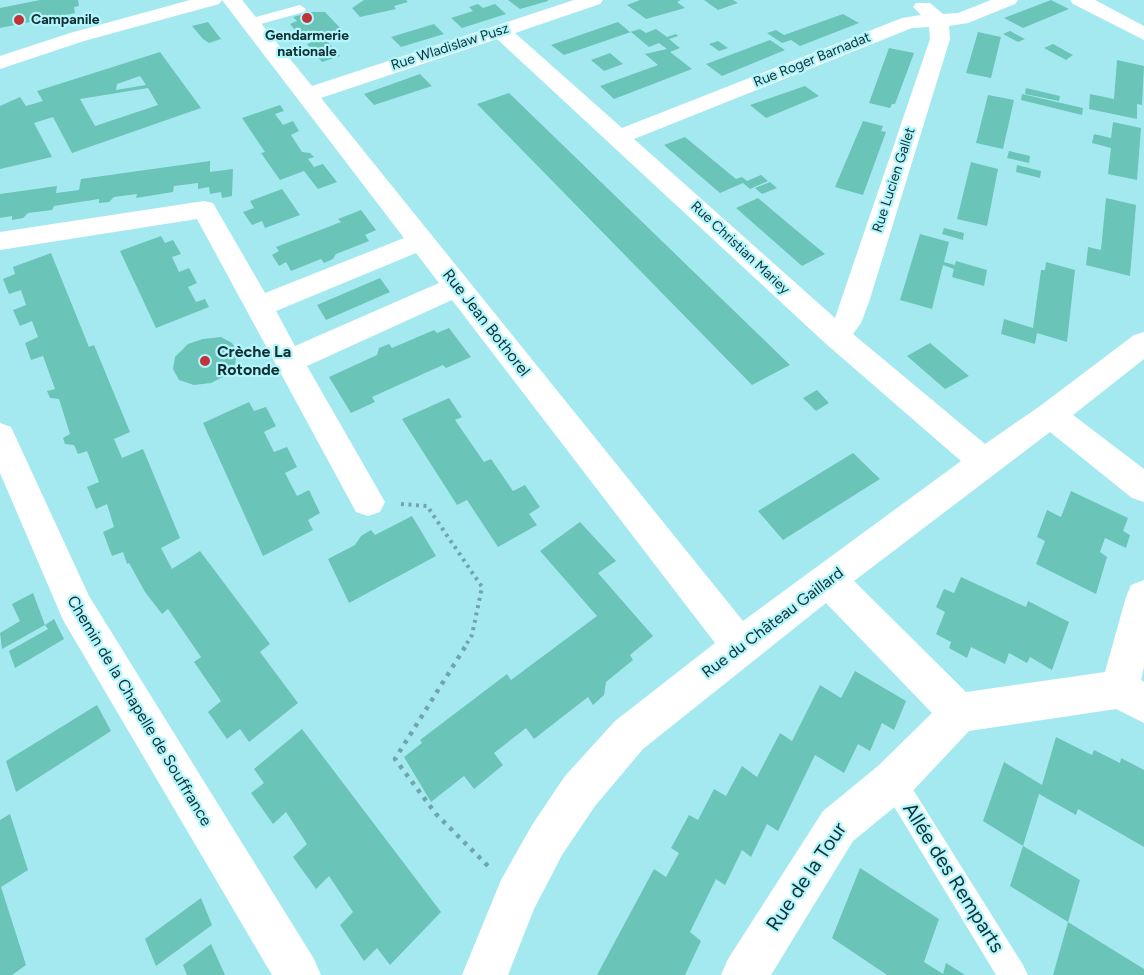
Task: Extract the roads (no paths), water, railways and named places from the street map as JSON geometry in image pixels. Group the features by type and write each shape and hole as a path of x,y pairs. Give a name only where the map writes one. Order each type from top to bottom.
{"street":[{"path":"0,63 77,37 212,0"},
{"name":"Rue Jean Bothorel","path":"232,0 740,646"},
{"name":"Rue Wladislaw Pusz","path":"307,95 593,0"},
{"path":"912,0 938,20"},
{"name":"Rue Roger Barnadat","path":"620,137 909,22 961,19 1008,0"},
{"path":"1080,0 1144,34"},
{"path":"1106,0 1144,19"},
{"name":"Rue Lucien Gallet","path":"835,335 847,324 855,302 940,39 938,20"},
{"name":"Rue Christian Mariey","path":"500,30 835,335 984,462"},
{"path":"0,241 204,209 368,502"},
{"path":"258,307 421,241"},
{"path":"289,361 457,286"},
{"name":"Rue du Château Gaillard","path":"485,975 517,896 546,840 580,791 629,735 740,646 984,462 1051,415 1144,343"},
{"path":"1051,415 1144,488"},
{"name":"Chemin de la Chapelle de Souffrance","path":"0,436 76,608 298,975"},
{"path":"829,580 959,712 1132,697 1144,597"},
{"name":"Rue de la Tour","path":"744,975 838,826 893,781 959,712"}],"lane":[{"path":"250,23 300,9"},
{"name":"Allée des Remparts","path":"893,781 1013,975"}],"place":[{"name":"Gendarmerie nationale","path":"307,18"},
{"name":"Campanile","path":"19,20"},
{"name":"Crèche La Rotonde","path":"205,361"}]}
